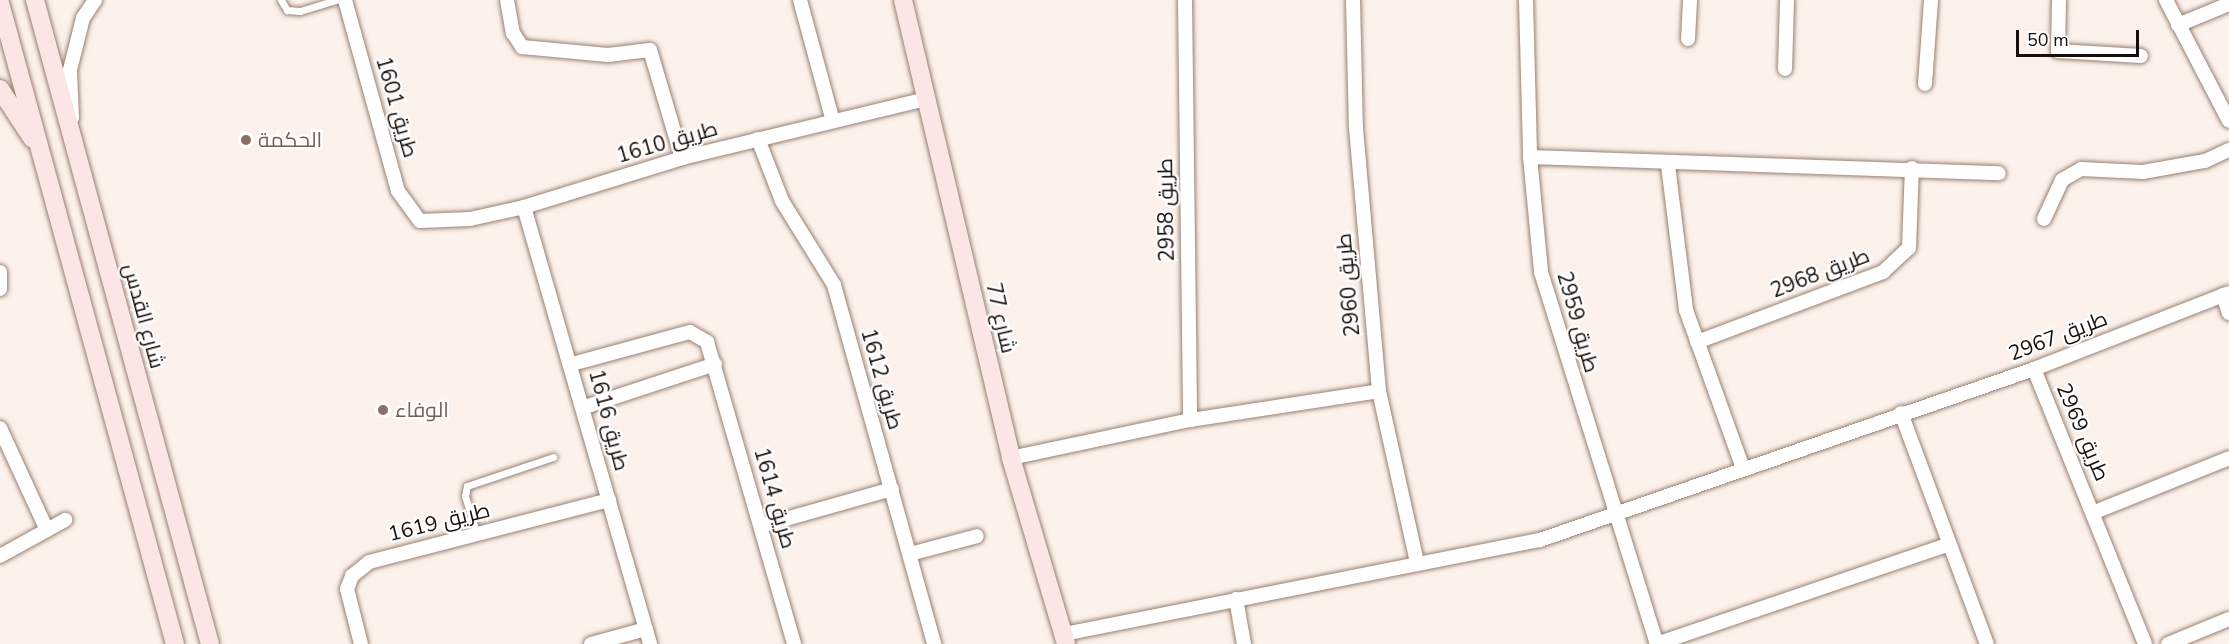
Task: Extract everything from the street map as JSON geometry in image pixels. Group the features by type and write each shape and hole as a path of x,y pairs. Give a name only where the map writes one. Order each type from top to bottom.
{"main road":[{"name":"شارع القدس","path":"35,0 210,644"},
{"name":"شارع 77","path":"903,0 1011,458 1065,639"},
{"path":"0,3 175,644"},
{"path":"0,89 41,152"}],"street":[{"path":"73,141 70,70 83,18 95,0"},
{"name":"طريق 1601","path":"345,0 398,191 420,221"},
{"path":"507,0 513,33 522,47 608,55 650,50 682,158"},
{"path":"800,0 832,118"},
{"name":"طريق 2958","path":"1185,0 1190,420"},
{"name":"طريق 2960","path":"1353,0 1356,128 1379,391 1417,563"},
{"name":"طريق 2959","path":"1526,0 1530,157 1541,272 1613,516 1656,644"},
{"path":"1688,39 1690,0"},
{"path":"1785,69 1787,0"},
{"path":"1924,84 1931,0"},
{"path":"2059,0 2058,51 2141,56"},
{"path":"2166,0 2229,121"},
{"path":"2178,25 2229,4"},
{"name":"طريق 1610","path":"420,221 470,219 524,207 682,158 832,118 926,99"},
{"name":"طريق 1612","path":"758,139 782,201 834,285 934,644"},
{"path":"2044,219 2062,180 2081,168 2143,172 2205,161 2229,150"},
{"path":"1530,157 1668,165 1912,168 1999,173"},
{"path":"1668,165 1686,310 1743,468"},
{"name":"طريق 2968","path":"1697,342 1883,272 1910,248 1912,168"},
{"name":"طريق 1616","path":"524,207 585,407 650,644"},
{"path":"0,272 0,289"},
{"path":"2226,294 2229,313"},
{"name":"طريق 2967","path":"1613,516 1743,468 2034,369 2226,294"},
{"name":"طريق 1614","path":"572,364 690,332 707,342 794,644"},
{"path":"585,407 715,364"},
{"name":"طريق 2969","path":"2034,369 2095,512 2145,644"},
{"path":"1011,458 1190,420 1379,391"},
{"path":"1901,413 1947,545 1987,644"},
{"path":"0,428 47,530"},
{"name":"طريق 2969","path":"2095,512 2229,458"},
{"path":"761,526 892,489"},
{"name":"طريق 1619","path":"361,644 347,590 358,569 609,500"},
{"path":"1065,639 1236,599 1417,563 1501,549 1613,516"},
{"path":"0,556 65,520"},
{"path":"910,554 977,536"},
{"path":"1656,644 1947,545"},
{"path":"1236,599 1245,644"},
{"path":"2168,644 2229,619"},
{"path":"591,644 646,629"}],"lane":[{"path":"281,0 287,10 300,11 336,0"},
{"path":"477,535 465,496 467,486 553,457"}],"place":[{"name":"الحكمة","path":"246,140"},
{"name":"الوفاء","path":"383,410"}]}
